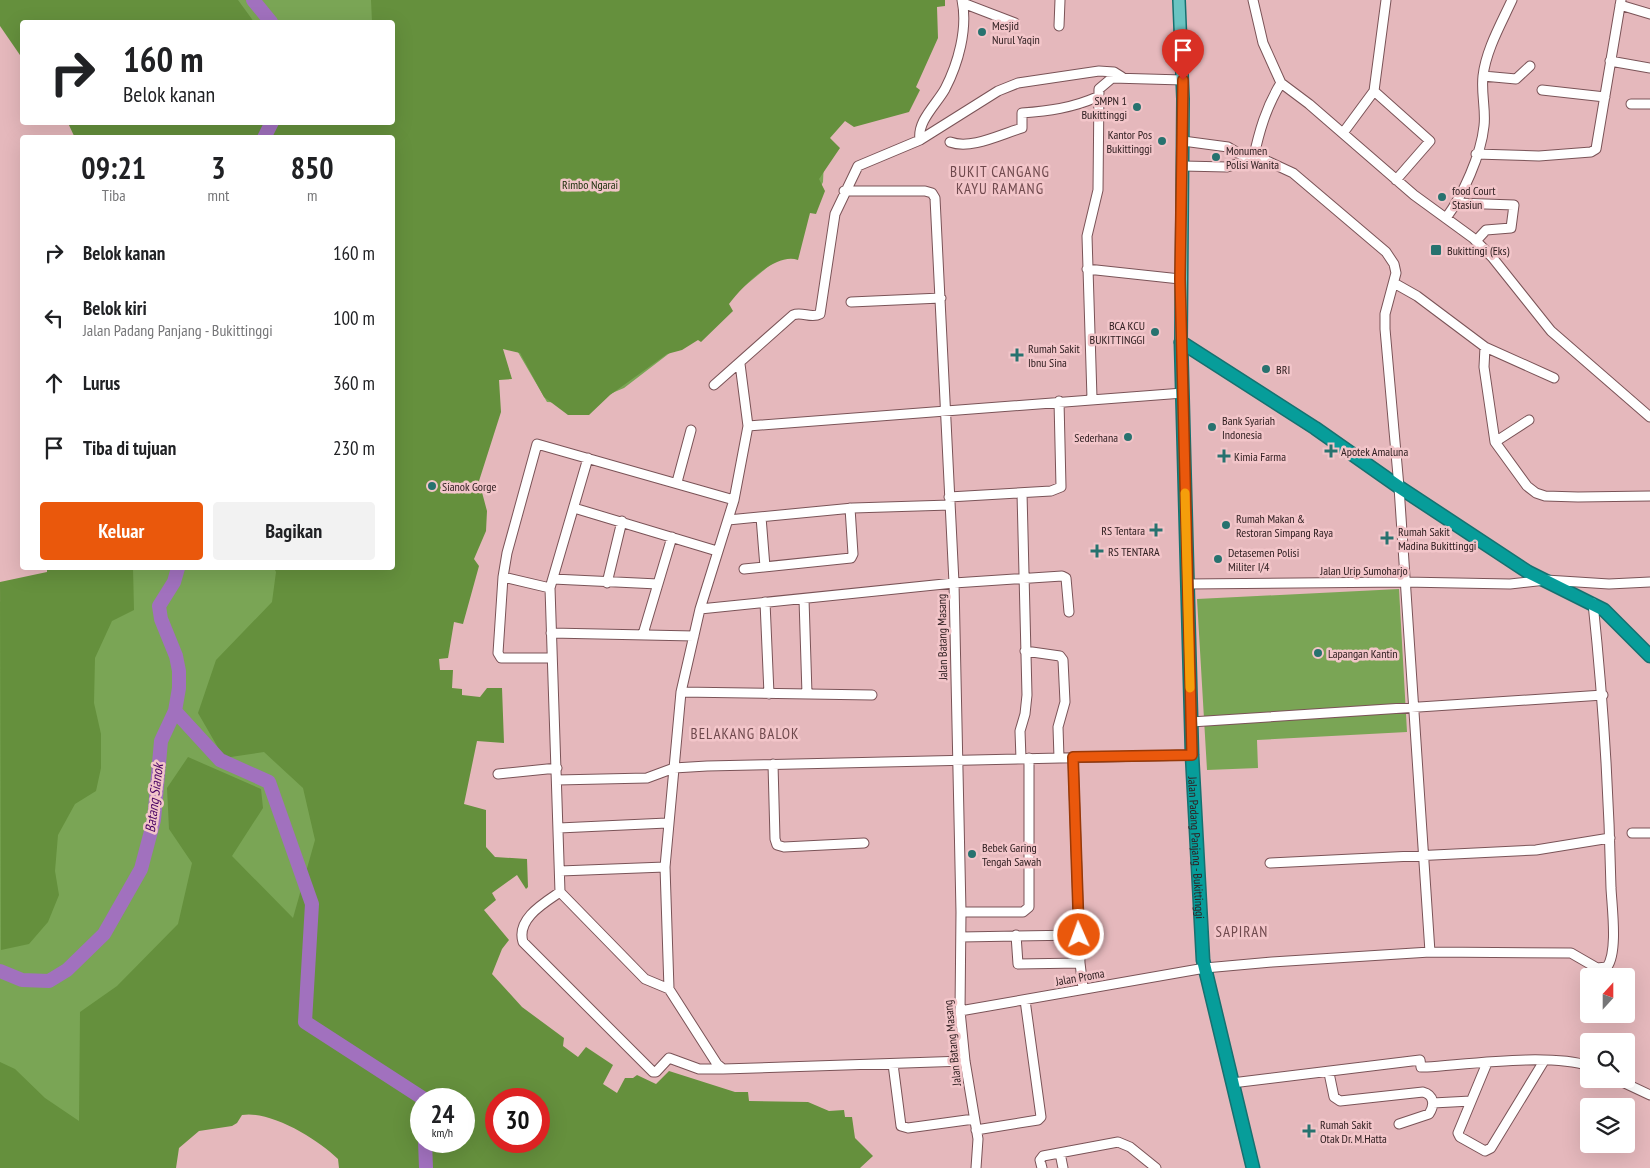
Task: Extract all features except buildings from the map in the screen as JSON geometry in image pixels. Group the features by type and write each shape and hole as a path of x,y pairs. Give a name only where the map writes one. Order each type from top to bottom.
{"highway":[{"name":"Jalan Padang Panjang - Bukittinggi","path":"1181,342 1192,755 1204,968 1250,1167"},
{"path":"1181,342 1315,428 1399,487 1542,581 1593,603 1613,618 1650,656"}],"main road":[{"path":"1179,0 1183,80 1181,342"}],"street":[{"path":"1059,26 1060,0"},
{"path":"1253,0 1263,43 1281,83 1343,133 1396,180 1476,241 1492,257 1551,331 1650,418"},
{"path":"1343,133 1374,91 1386,0"},
{"path":"1446,218 1457,203 1476,154 1484,126 1483,76 1489,53 1512,0"},
{"path":"920,140 919,133 922,124 946,88 956,63 962,33 962,1 1015,23"},
{"path":"1476,154 1551,156 1594,151 1598,146 1610,61 1621,3 1650,14"},
{"path":"1610,61 1650,68"},
{"path":"1483,76 1516,79 1530,66"},
{"path":"714,385 740,364 793,315 814,316 820,314 831,232 837,209 854,170 863,162 920,140 998,91 1018,82 1099,71 1114,72 1122,77"},
{"path":"1092,398 1087,268 1088,230 1098,190 1097,97 1099,89 1105,82 1122,77 1183,80"},
{"path":"1252,160 1259,129 1272,97 1281,83"},
{"path":"1542,90 1605,97"},
{"path":"1374,91 1430,141 1396,180"},
{"path":"950,142 957,145 973,143 1022,128 1022,113 1052,111 1077,106 1097,97"},
{"path":"1631,104 1650,104"},
{"path":"1183,141 1228,148 1252,160"},
{"path":"1182,166 1227,167 1252,160 1267,161 1293,173 1386,252 1394,264 1396,273 1386,314 1385,330 1399,487 1404,587 1430,952"},
{"name":"Jalan Batang Masang","path":"844,191 925,191 932,193 935,198 954,583 961,912 960,1012 964,1061 978,1149 976,1168"},
{"path":"1457,203 1514,205 1511,228 1486,230 1476,241"},
{"path":"1087,268 1180,279"},
{"path":"1394,283 1417,296 1485,347 1554,378"},
{"path":"851,302 941,298"},
{"path":"1485,347 1486,387 1495,442 1527,486 1539,495 1650,496"},
{"path":"740,364 748,426 734,500 700,609 681,692 667,824 665,867 669,989 717,1064 730,1070 964,1061"},
{"path":"748,426 947,412 1092,398 1183,392"},
{"path":"728,520 1058,490 1061,487 1059,401"},
{"path":"1495,442 1529,420"},
{"path":"677,482 692,430"},
{"path":"551,658 499,656 502,576 509,542 537,444 677,482 734,500"},
{"path":"588,458 551,583 551,658 558,780 560,892 645,980 669,989"},
{"path":"961,912 1022,912 1029,907 1025,759 1020,731 1025,714 1027,695 1022,493"},
{"path":"574,508 717,551"},
{"path":"744,569 851,558 853,554 850,508"},
{"path":"761,517 765,567"},
{"path":"607,583 622,522"},
{"path":"643,634 672,537"},
{"path":"502,576 551,583 658,584"},
{"path":"700,609 954,583 1066,578 1069,612"},
{"name":"Jalan Urip Sumoharjo","path":"1187,584 1404,587 1510,584 1542,581 1610,584 1650,582"},
{"path":"804,599 807,694"},
{"path":"765,602 769,694"},
{"path":"1270,863 1536,850 1610,838 1603,695 1593,603"},
{"path":"551,633 694,636"},
{"path":"1025,651 1060,656 1064,660 1065,702 1059,723 1059,758"},
{"path":"681,692 872,695"},
{"path":"1191,722 1603,695"},
{"path":"558,780 647,778 674,768 774,764 957,762 1073,757 1192,755"},
{"path":"1073,757 1080,963 1083,988"},
{"path":"774,764 775,839 777,845 784,847 864,843"},
{"path":"498,774 557,768"},
{"path":"559,828 667,824"},
{"path":"1632,833 1650,833"},
{"name":"Jalan Proma","path":"960,1012 1083,988 1204,968 1430,952 1571,953 1597,968 1607,967 1613,943 1610,838"},
{"path":"560,871 665,867"},
{"path":"560,892 531,914 522,930 523,942 653,1072 656,1072 669,1058 699,1069 723,1068"},
{"path":"1016,935 1018,964 1080,963"},
{"path":"961,936 1079,935"},
{"path":"976,1130 1038,1120 1041,1117 1025,1000"},
{"path":"1232,1083 1329,1073 1420,1060 1421,1067 1544,1061 1566,1061 1580,1064"},
{"path":"1487,1063 1458,1133 1481,1150 1488,1151 1544,1061"},
{"path":"892,1064 902,1126 908,1128 974,1119"},
{"path":"1329,1073 1334,1097 1340,1101 1423,1092 1431,1097 1433,1103 1432,1110 1425,1117 1399,1124"},
{"path":"1635,1088 1650,1095"},
{"path":"1433,1103 1471,1101"},
{"path":"1042,1168 1041,1157 1118,1142 1130,1147 1156,1168"},
{"path":"1060,1153 1063,1168"}],"green space":[{"path":"0,0 238,0 253,20 20,20 20,55 0,26"},
{"name":"Rimbo Ngarai","path":"29,0 930,0 846,113 825,138 823,182 792,247 729,299 714,319 624,388 586,404 547,402 515,347 481,339 423,674 466,754 84,1131 0,1087 0,602 56,570 395,570 395,135 392,135 392,125 395,125 395,20 38,20"},
{"name":"Rimbo Ngarai","path":"371,0 945,0 945,6 937,7 938,38 916,87 920,90 909,112 854,127 845,121 830,138 840,148 819,179 825,191 816,214 810,213 798,260 779,261 750,280 729,304 733,311 701,342 698,340 682,350 667,354 610,395 589,415 568,415 544,397 520,353 503,349 512,379 499,380 501,412 479,481 487,511 486,531 474,559 479,566 463,624 454,622 448,658 439,659 440,670 453,670 452,688 462,689 462,695 480,697 487,688 502,688 504,743 477,741 464,804 486,810 486,847 495,857 527,859 528,887 526,889 517,875 492,893 496,900 484,910 509,940 502,949 492,974 522,1007 564,1038 563,1046 578,1057 586,1047 613,1065 603,1084 617,1093 625,1078 633,1078 637,1075 656,1084 669,1071 735,1092 748,1092 749,1101 808,1102 829,1111 844,1110 845,1117 852,1117 855,1138 873,1156 860,1168 339,1168 338,1159 306,1135 279,1121 266,1117 242,1115 237,1123 232,1126 199,1131 179,1148 176,1168 0,1168 0,1062 15,1069 45,1098 79,1121 80,1012 117,986 178,924 192,863 169,829 167,788 188,757 261,789 263,808 232,856 293,918 315,840 303,788 264,752 224,758 198,713 216,660 272,602 275,570 395,570 395,135 74,135 69,125 395,125 395,20 372,20"},
{"path":"47,570 133,570 134,610 112,621 95,658 94,703 101,734 101,768 96,791 75,804 58,835 55,871 59,895 48,922 29,944 1,950 0,582 47,572"},
{"path":"1399,589 1407,732 1257,740 1258,768 1207,770 1197,599"}],"waterway":[{"name":"Batang Sianok","path":"253,0 269,20"},
{"name":"Batang Sianok","path":"266,135 270,125"},
{"name":"Batang Sianok","path":"0,971 22,980 49,981 67,970 104,934 141,869 154,820 161,741 175,711 179,688 179,671 176,656 161,619 159,606 174,582 177,570"},
{"path":"175,711 220,760 269,782 312,904 305,1022 410,1090"},
{"path":"425,1153 426,1168"}],"slow traffic":[{"path":"1185,493 1190,688"}],"place":[{"name":"Mesjid Nurul Yaqin","path":"982,32"},
{"name":"SMPN 1 Bukittinggi","path":"1137,107"},
{"name":"Kantor Pos Bukittinggi","path":"1162,141"},
{"name":"Monumen Polisi Wanita","path":"1216,157"},
{"name":"food Court Stasiun","path":"1442,197"},
{"name":"Bukittingi (Eks)","path":"1436,250"},
{"name":"BCA KCU BUKITTINGGI","path":"1155,332"},
{"name":"Rumah Sakit Ibnu Sina","path":"1017,355"},
{"name":"BRI","path":"1266,369"},
{"name":"Bank Syariah Indonesia","path":"1212,427"},
{"name":"Sederhana","path":"1128,437"},
{"name":"Apotek Amaluna","path":"1331,451"},
{"name":"Kimia Farma","path":"1224,456"},
{"name":"Sianok Gorge","path":"432,486"},
{"name":"Rumah Makan & Restoran Simpang Raya","path":"1226,525"},
{"name":"RS Tentara","path":"1156,530"},
{"name":"Rumah Sakit Madina Bukittinggi","path":"1387,538"},
{"name":"RS TENTARA","path":"1097,551"},
{"name":"Detasemen Polisi Militer I/4","path":"1218,559"},
{"name":"Lapangan Kantin","path":"1318,653"},
{"name":"Bebek Garing Tengah Sawah","path":"972,854"},
{"name":"Rumah Sakit Otak Dr. M.Hatta","path":"1309,1131"}],"district":[{"name":"BUKIT CANGANG KAYU RAMANG","path":"1000,180"},
{"name":"BELAKANG BALOK","path":"745,733"},
{"name":"SAPIRAN","path":"1242,931"}],"route":[{"path":"1079,935 1073,757 1192,755 1180,279 1183,80"}]}
